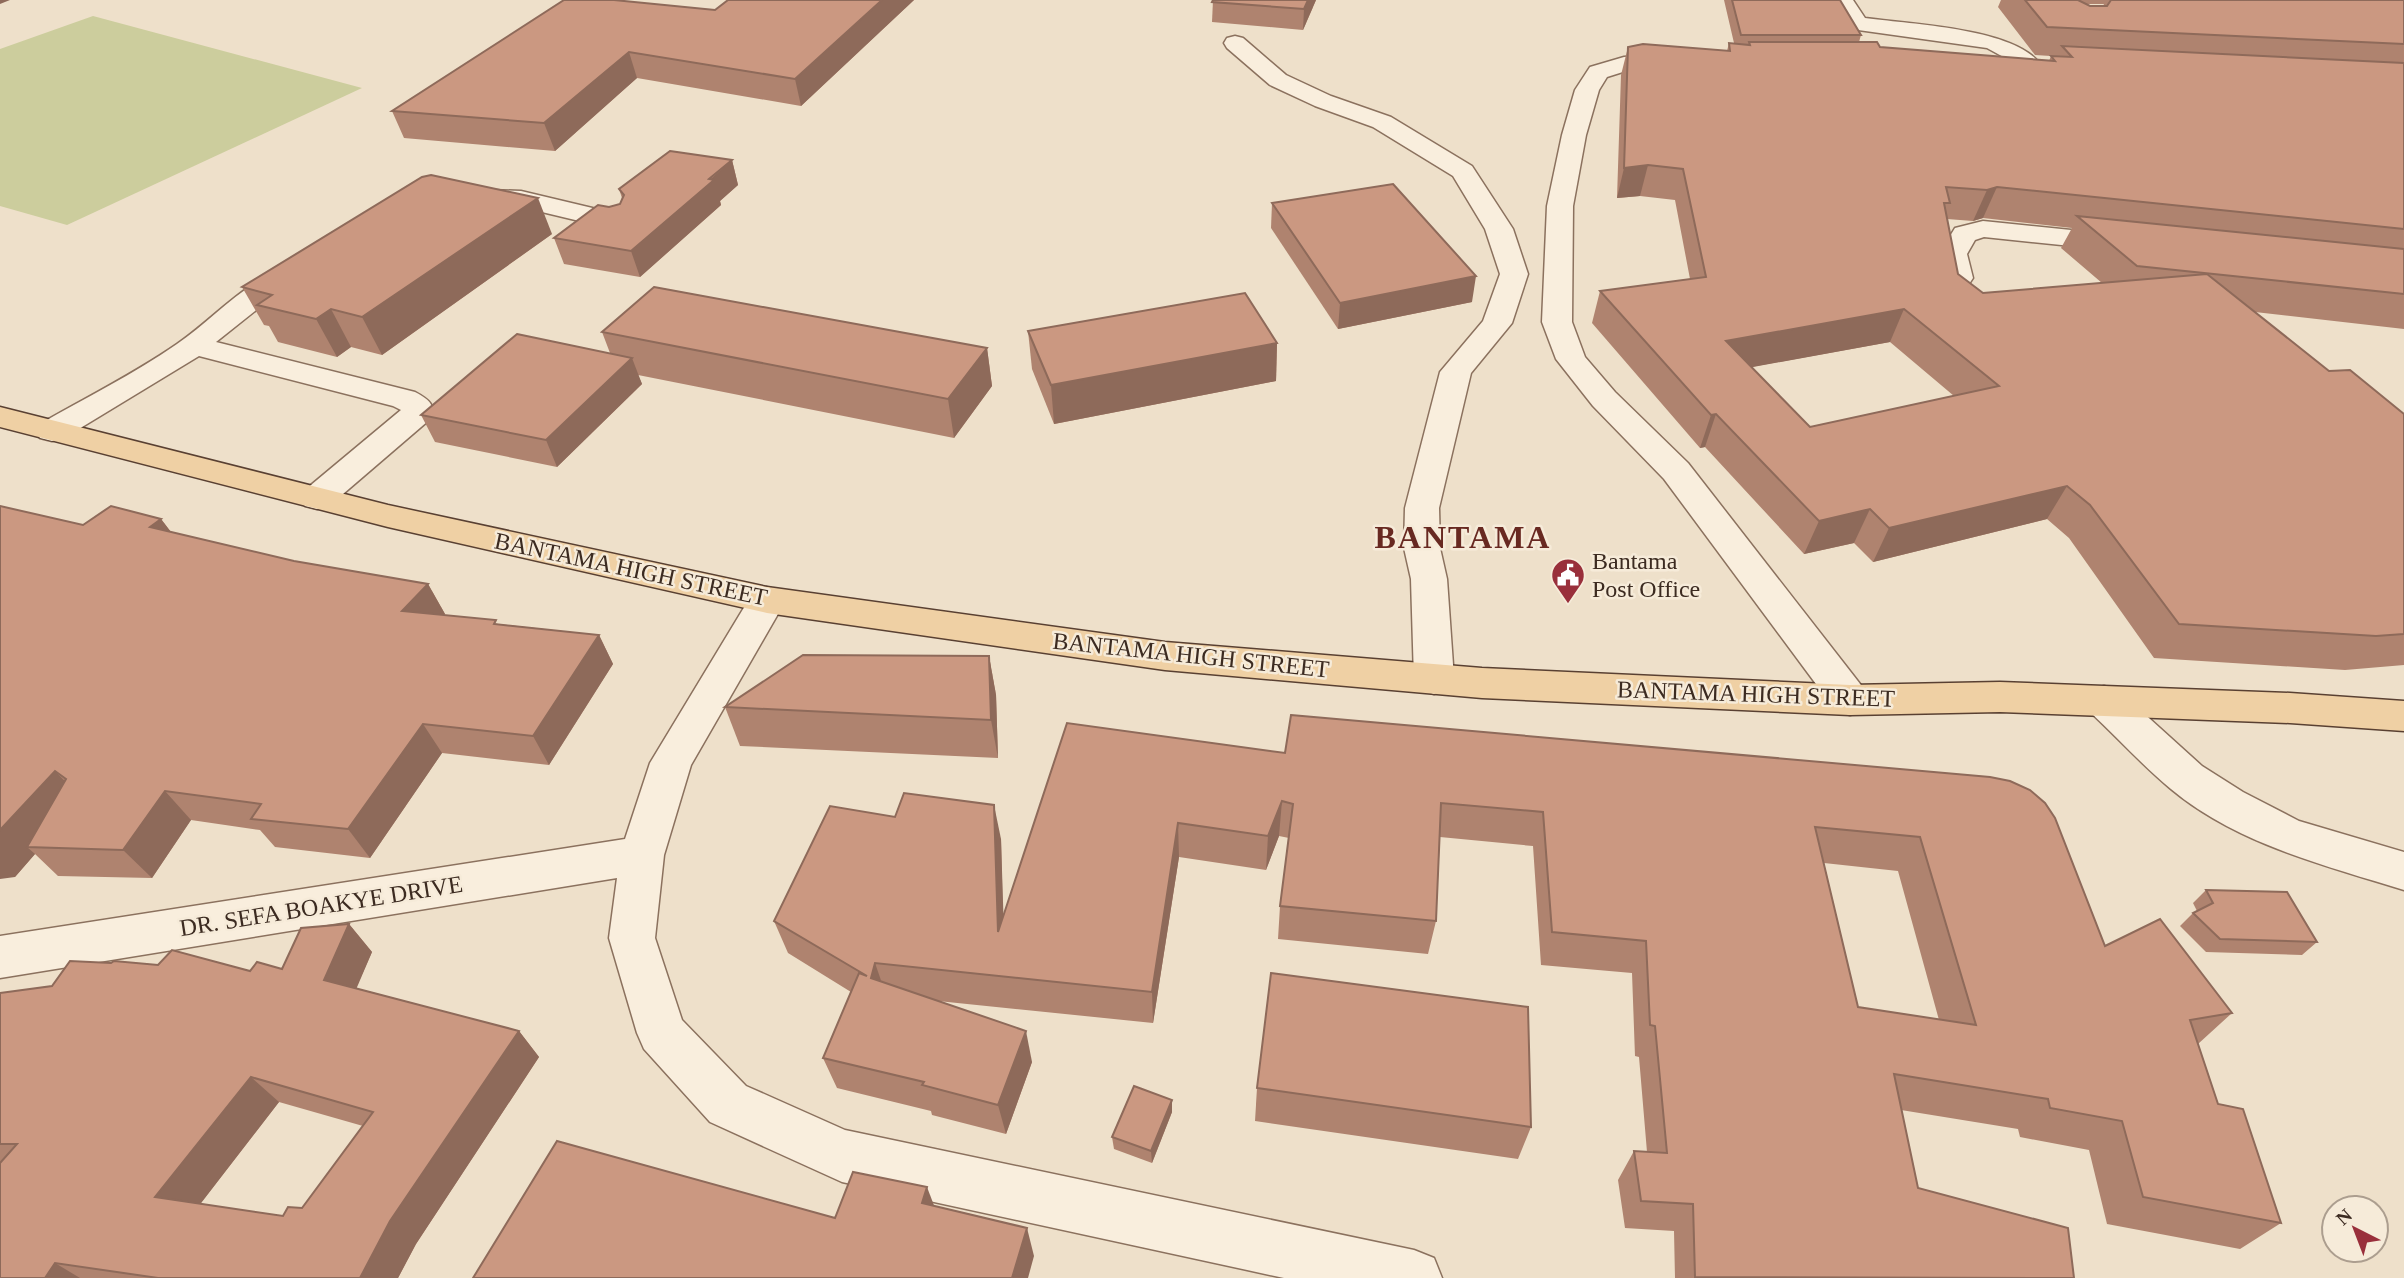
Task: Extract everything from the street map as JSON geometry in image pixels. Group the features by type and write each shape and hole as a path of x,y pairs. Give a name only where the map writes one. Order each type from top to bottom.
{"main road":[{"name":"BANTAMA HIGH STREET","path":"0,417 317,498 767,600 1166,656 1434,679 1850,700 2000,697 2404,716"}],"street":[{"path":"1843,0 1852,18 1860,24 1989,42 2041,64 1947,62"},
{"path":"1236,43 1278,80 1382,122 1463,171 1499,229 1514,274 1497,323 1456,372 1422,508 1422,548 1429,579 1434,679"},
{"path":"1705,60 1624,64 1598,72 1587,90 1574,135 1560,206 1557,322 1571,359 1604,399 1676,471 1850,700"},
{"path":"466,198 522,199 617,222"},
{"path":"1959,278 1954,254 1965,234 1983,229 2141,245"},
{"path":"52,430 194,346 255,298 312,262"},
{"path":"194,346 404,399 417,406 417,414 317,498"},
{"path":"767,600 671,764 642,855 632,938 662,1033 728,1104 842,1156 1414,1278"},
{"path":"2104,701 2186,778 2228,804 2286,835 2404,871"},
{"name":"DR. SEFA BOAKYE DRIVE","path":"0,957 642,855"}],"green space":[{"path":"93,16 362,88 67,225 0,206 0,49"}],"building":[{"path":"564,0 614,0 715,10 728,0 882,0 795,79 629,52 544,123 392,111"},
{"path":"1308,0 1304,9 1212,2"},
{"path":"1732,0 1840,0 1861,35 1741,35"},
{"path":"2025,0 2078,0 2090,6 2107,6 2111,0 2404,0 2404,44 2047,27"},
{"path":"1749,42 1877,42 1880,47 2055,61 2051,56 2072,57 2062,46 2404,63 2404,229 1997,187 1987,190 1946,187 1950,203 1944,203 1958,274 1983,293 2207,274 2329,371 2350,370 2404,414 2404,634 2376,636 2179,624 2090,505 2067,486 1889,528 1870,509 1819,521 1716,414 1711,415 1600,291 1706,277 1683,169 1648,165 1624,168 1628,47 1643,44 1730,51 1729,43 1750,45","holes":["1904,309 1999,386 1810,427 1726,341"]},
{"path":"670,151 732,160 709,179 714,180 631,251 554,238 598,205 609,207 620,204 624,195 619,189"},
{"path":"431,175 538,198 362,317 331,309 316,319 257,305 272,295 242,287 422,177"},
{"path":"1393,184 1476,276 1340,303 1272,203"},
{"path":"2077,216 2404,249 2404,294 2137,266"},
{"path":"654,287 987,348 948,399 602,332"},
{"path":"1245,293 1277,343 1051,385 1028,331"},
{"path":"517,334 632,358 546,440 421,415"},
{"path":"0,506 83,525 111,506 161,519 150,527 294,561 428,584 402,611 496,620 494,624 599,635 533,736 423,724 348,829 251,819 261,804 165,791 123,850 27,847 66,779 55,771 0,830"},
{"path":"803,655 989,656 991,720 725,707"},
{"path":"1291,715 1990,777 2010,781 2030,790 2045,803 2055,818 2105,946 2160,919 2232,1013 2190,1020 2218,1104 2243,1109 2281,1223 2143,1197 2122,1121 2050,1108 2048,1099 1894,1074 1918,1188 2068,1228 2074,1278 1695,1277 1693,1204 1641,1201 1634,1151 1667,1153 1655,1026 1650,1025 1646,941 1552,932 1543,812 1441,803 1436,921 1280,906 1293,804 1282,801 1268,836 1178,823 1152,992 875,963 871,978 1026,1031 998,1105 922,1085 924,1082 823,1058 859,973 867,976 774,921 830,806 895,817 904,793 994,805 998,932 1067,723 1285,753","holes":["1815,827 1920,837 1976,1025 1858,1007"]},
{"path":"2206,890 2287,892 2317,942 2220,939 2193,913 2213,903"},
{"path":"349,924 324,980 519,1031 390,1221 360,1278 158,1278 55,1263 45,1278 0,1278 0,1163 17,1144 0,1144 0,993 52,986 70,961 158,965 172,950 250,971 257,962 282,969 301,928","holes":["251,1077 373,1112 302,1208 288,1207 283,1216 155,1197"]},
{"path":"1271,973 1528,1007 1531,1127 1257,1088"},
{"path":"1134,1086 1172,1100 1151,1151 1112,1137"},
{"path":"557,1141 835,1218 853,1172 927,1187 922,1203 1027,1228 1012,1278 473,1278"}],"place":[{"name":"Bantama Post Office","path":"1568,605"}],"district":[{"name":"BANTAMA","path":"1463,537"}]}
